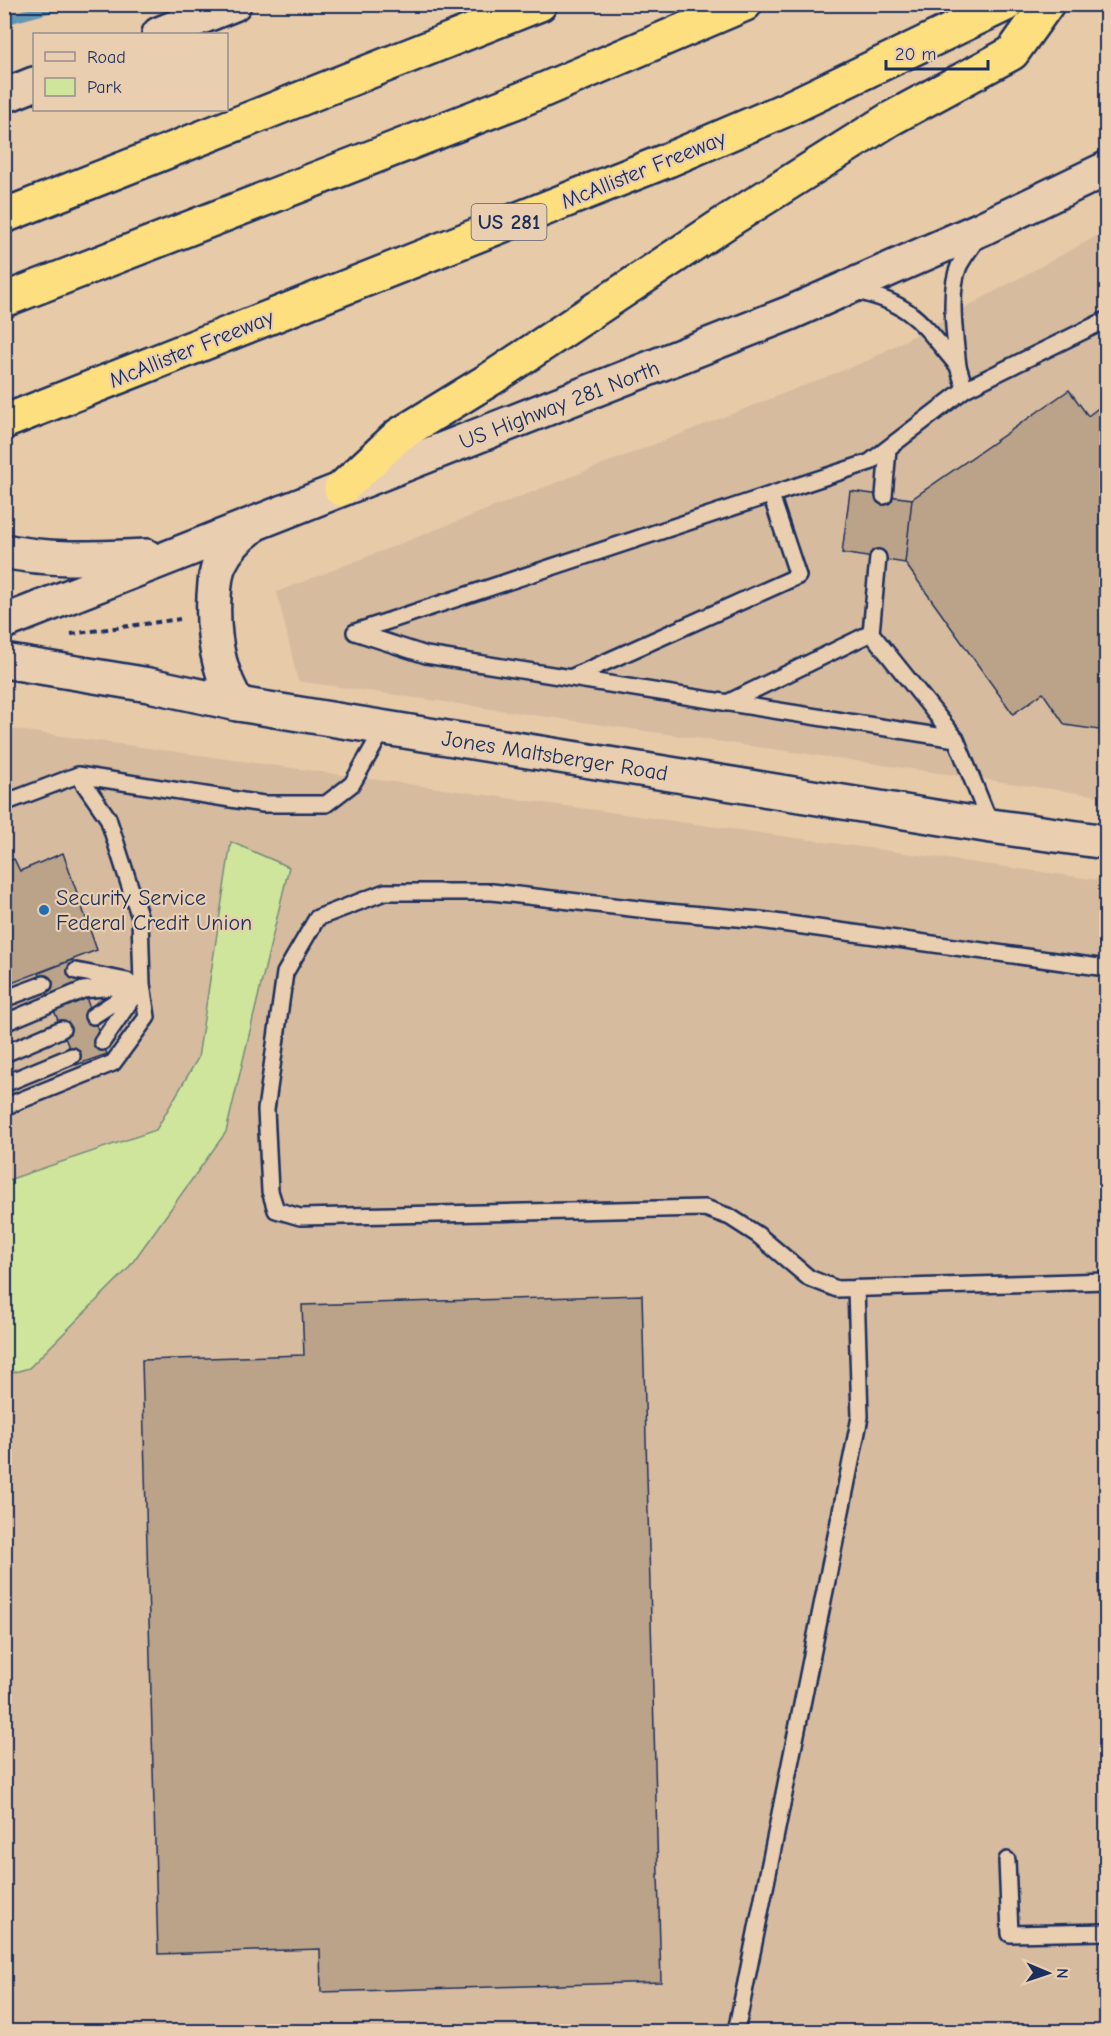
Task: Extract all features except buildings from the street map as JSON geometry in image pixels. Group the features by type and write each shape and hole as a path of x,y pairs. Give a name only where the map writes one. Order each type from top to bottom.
{"highway":[{"path":"4,216 540,4"},
{"path":"4,300 520,100 745,4"},
{"name":"McAllister Freeway","path":"4,422 668,160 787,109 1006,4"},
{"path":"340,489 399,435 492,378 731,219 890,119 1012,53 1047,4"}],"main road":[{"path":"162,33 234,4"},
{"path":"4,96 33,84"},
{"name":"US Highway 281 North","path":"4,622 687,354 846,289 983,228 1107,169"},
{"path":"238,704 225,679 216,644 213,617 215,587 217,572 232,543 257,521"},
{"path":"4,551 30,556 83,559 173,554"},
{"name":"Jones Maltsberger Road","path":"4,661 384,728 990,826 1107,842"}],"lane":[{"path":"965,389 958,366 954,330 954,294 959,266 983,228"},
{"path":"846,289 880,296 918,318 958,366"},
{"path":"956,739 426,655 355,632 870,462 965,389 1107,320"},
{"path":"884,496 888,448"},
{"path":"570,678 798,576 771,495"},
{"path":"878,558 871,633 956,739 990,826"},
{"path":"727,703 871,633"},
{"path":"4,803 78,775 263,804 326,804 352,784 384,728"},
{"path":"4,1107 113,1063 147,1017 142,984 140,918 108,818 78,775"},
{"path":"1107,968 760,920 656,911 492,892 385,892 317,918 285,973 267,1110 270,1191 276,1210 300,1217 705,1208 730,1217 758,1235 809,1278 837,1289 1107,1281"},
{"path":"76,971 142,984"},
{"path":"4,999 44,984"},
{"path":"93,1016 142,984"},
{"path":"4,1023 83,990 142,984"},
{"path":"102,1042 142,984"},
{"path":"4,1054 62,1029"},
{"path":"4,1084 72,1056"},
{"path":"736,2031 860,1416 856,1288"},
{"path":"1007,1860 1010,1934 1107,1932"}],"path":[{"path":"64,635 181,619"}],"shaded area":[{"path":"1106,231 1106,797 298,681 277,592 869,360"},
{"path":"4,728 1106,881 1106,2031 5,2031"}],"green space":[{"path":"231,842 289,867 226,1132 127,1270 29,1368 5,1375 5,1181 156,1130 198,1058"}],"waterway":[{"path":"4,20 64,4"}],"place":[{"name":"Security Service Federal Credit Union","path":"44,910"}]}
